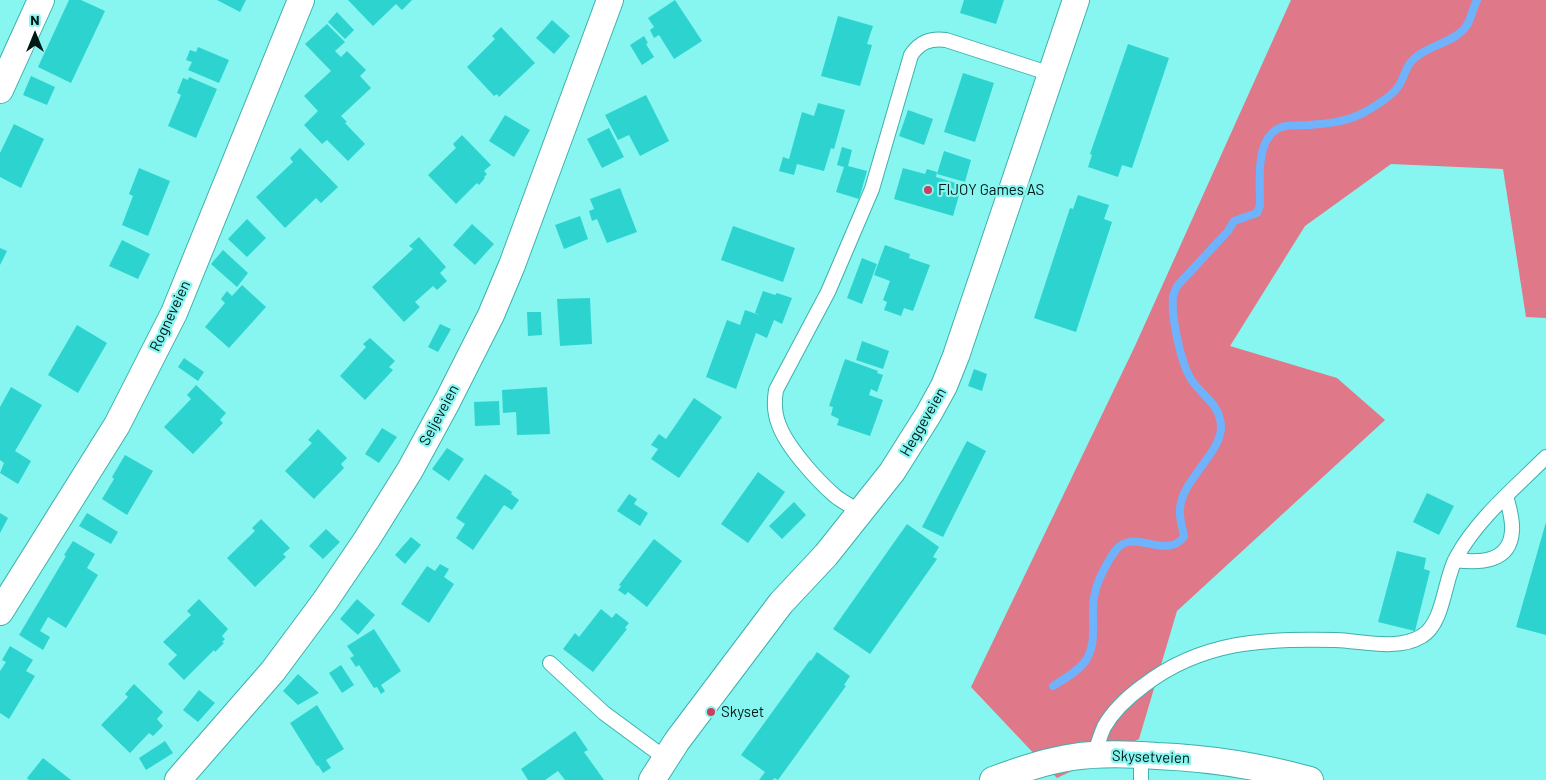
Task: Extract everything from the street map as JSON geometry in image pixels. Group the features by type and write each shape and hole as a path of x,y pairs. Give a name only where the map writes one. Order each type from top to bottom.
{"street":[{"path":"0,90 42,0"},
{"name":"Rogneveien","path":"0,612 117,425 174,313 300,0"},
{"name":"Seljeveien","path":"178,780 273,672 362,547 410,470 491,315 512,265 610,0"},
{"name":"Heggeveien","path":"659,769 781,603 826,555 892,472 910,447 944,386 956,356 1076,0"},
{"name":"Skysetveien","path":"993,780 1056,760 1094,756 1141,767 1200,758 1232,762 1310,780"}],"lane":[{"path":"860,512 835,496 792,448 778,424 774,402 776,390 828,292 872,189 911,56 917,46 923,42 937,39 946,40 1051,74"},
{"path":"1094,756 1104,727 1118,708 1154,677 1191,657 1231,645 1255,642 1337,640 1389,643 1415,640 1424,635 1436,618 1455,560 1461,549 1490,513 1546,457"},
{"path":"1455,560 1487,561 1499,556 1508,546 1512,532 1506,496"},
{"path":"550,662 659,769"}],"shaded area":[{"path":"1291,0 1546,0 1546,318 1526,317 1503,169 1391,164 1305,226 1230,346 1337,378 1385,420 1177,611 1139,739 1057,778 971,687 1135,346"}],"building":[{"path":"69,0 81,0 105,11 71,83 38,67"},
{"path":"217,0 246,0 240,12"},
{"path":"348,0 412,0 402,10 396,4 373,26"},
{"path":"675,0 702,41 674,59 659,35 654,38 650,30 654,27 648,18"},
{"path":"964,0 1004,0 996,24 960,13"},
{"path":"337,12 354,30 345,39 328,22"},
{"path":"838,16 873,26 867,44 872,45 860,86 821,76"},
{"path":"552,20 570,36 554,54 536,38"},
{"path":"327,24 345,42 335,51 341,57 347,51 366,70 360,76 371,88 341,116 347,122 345,123 365,144 348,161 327,140 322,144 304,125 318,111 304,96 331,71 305,44"},
{"path":"501,27 535,63 499,97 497,94 494,96 467,67 495,39 492,36"},
{"path":"644,36 648,43 646,44 654,57 642,65 630,45"},
{"path":"1128,44 1169,58 1132,168 1122,165 1118,177 1088,167 1092,155 1090,154"},
{"path":"198,47 229,60 219,83 188,70 192,62 186,60 190,50 196,52"},
{"path":"963,73 994,83 975,142 944,132"},
{"path":"31,76 55,87 47,105 23,95"},
{"path":"189,77 217,89 196,138 168,126 181,95 177,93 183,78 188,80"},
{"path":"646,95 669,141 640,156 629,135 618,140 605,115"},
{"path":"818,103 845,110 834,149 831,148 824,171 797,164 794,175 779,171 783,157 789,159 802,112 814,116"},
{"path":"908,110 933,119 924,145 899,136"},
{"path":"505,115 530,130 514,157 489,141"},
{"path":"14,124 44,139 21,188 0,177 0,153"},
{"path":"609,128 624,157 602,168 587,139"},
{"path":"462,135 491,165 484,171 487,174 479,185 477,183 456,204 428,175 456,148 453,144"},
{"path":"842,147 852,150 848,166 867,171 859,199 836,192 844,167 837,165"},
{"path":"300,148 338,187 321,203 316,198 285,228 256,197 293,162 290,158"},
{"path":"944,151 971,160 965,182 937,174"},
{"path":"139,168 170,181 148,236 122,225 133,196 129,194"},
{"path":"903,168 925,174 927,169 937,172 936,177 962,185 953,216 894,199"},
{"path":"620,188 637,232 607,243 597,219 592,221 589,211 594,209 590,199"},
{"path":"1078,195 1109,205 1104,219 1112,222 1076,332 1034,318 1070,208 1073,209"},
{"path":"580,216 588,239 564,249 555,225"},
{"path":"247,219 266,238 247,257 228,239"},
{"path":"472,224 494,244 475,265 453,245"},
{"path":"733,226 795,248 783,282 721,260"},
{"path":"419,237 446,267 440,273 447,281 437,290 433,286 415,302 420,307 404,322 372,287 413,249 409,246"},
{"path":"122,240 150,254 138,279 109,266"},
{"path":"885,245 910,254 909,258 930,265 913,311 904,308 901,316 884,310 887,302 883,300 890,281 874,275"},
{"path":"0,248 7,251 0,265"},
{"path":"223,250 248,273 237,287 211,264"},
{"path":"862,258 877,264 862,304 847,298"},
{"path":"242,285 266,307 229,348 205,327 225,303 221,299 227,291 232,296"},
{"path":"763,291 792,298 782,324 774,320 767,338 756,333 736,389 706,377 727,320 740,325 745,310 762,316 755,313"},
{"path":"590,298 592,344 560,346 557,299"},
{"path":"527,312 541,312 542,335 528,336"},
{"path":"440,324 451,329 438,352 428,347"},
{"path":"77,325 107,343 78,393 48,375"},
{"path":"370,338 395,361 389,367 393,370 365,400 340,376 366,347 363,344"},
{"path":"862,341 889,351 883,369 856,360"},
{"path":"184,358 204,372 198,381 178,367"},
{"path":"845,359 878,371 877,373 883,375 877,392 871,389 869,395 883,400 870,436 837,425 839,419 831,415 833,407 829,406"},
{"path":"974,369 987,374 982,391 968,386"},
{"path":"196,385 226,413 220,420 223,423 193,454 164,427 191,399 187,395"},
{"path":"11,387 42,405 15,451 31,461 18,484 0,473 4,463 0,460 0,407"},
{"path":"547,387 550,434 517,435 516,412 503,413 502,390"},
{"path":"694,398 722,417 679,478 651,459 658,449 651,445 659,434 666,439"},
{"path":"499,401 500,425 475,426 474,402"},
{"path":"382,428 397,437 379,463 365,454"},
{"path":"318,429 347,458 341,464 344,468 314,499 285,471 312,443 308,440"},
{"path":"967,441 986,451 943,537 922,527"},
{"path":"447,448 464,459 449,481 432,469"},
{"path":"125,455 153,471 127,515 102,499"},
{"path":"758,472 785,492 748,543 721,524"},
{"path":"485,474 512,492 511,494 519,500 512,510 504,505 473,550 456,538 465,524 456,518"},
{"path":"1427,493 1454,506 1439,535 1413,522"},
{"path":"629,494 637,499 634,504 648,513 640,526 617,511"},
{"path":"794,502 806,515 782,539 769,526"},
{"path":"0,513 8,518 0,533"},
{"path":"87,513 118,532 111,544 79,526"},
{"path":"261,519 290,548 283,554 286,557 255,587 227,558 255,531 252,528"},
{"path":"1546,522 1546,635 1516,627"},
{"path":"907,524 939,547 933,557 937,559 870,654 833,629"},
{"path":"326,529 340,542 323,559 309,546"},
{"path":"411,537 421,545 405,564 395,555"},
{"path":"654,539 682,561 647,607 628,592 625,595 618,590 621,586 619,585"},
{"path":"73,541 95,554 87,568 98,575 66,628 48,617 40,631 50,637 43,650 19,635"},
{"path":"1397,551 1426,558 1424,569 1430,571 1415,631 1378,622"},
{"path":"440,564 449,569 444,577 454,584 429,623 401,604 427,566 435,571"},
{"path":"199,599 228,629 222,636 225,639 222,642 224,643 215,652 214,650 184,680 168,664 177,655 163,642 191,615 187,611"},
{"path":"357,599 375,615 358,635 340,619"},
{"path":"601,609 612,618 616,613 629,623 625,628 627,629 593,672 563,649 575,633 579,637"},
{"path":"374,629 401,671 381,685 385,691 381,694 377,687 374,688 359,665 356,667 350,658 354,656 347,646"},
{"path":"10,646 33,660 26,671 35,676 9,719 0,713 0,671 6,662 2,660"},
{"path":"817,652 850,676 844,685 846,686 778,780 774,778 773,780 759,780 765,772 741,755"},
{"path":"341,665 354,685 342,693 329,673"},
{"path":"298,674 319,693 298,705 283,691"},
{"path":"134,684 163,712 157,719 163,726 153,736 149,733 130,753 101,725 128,697 125,694"},
{"path":"199,690 215,703 198,722 183,710"},
{"path":"317,705 344,749 326,760 331,768 323,773 290,723"},
{"path":"575,731 588,750 584,752 604,780 565,780 558,771 545,780 528,780 521,769"},
{"path":"165,741 173,753 146,770 139,758"},
{"path":"43,758 71,780 29,780 27,778"}],"waterway":[{"path":"1053,686 1079,668 1090,652 1093,636 1093,601 1096,587 1115,551 1122,544 1131,542 1167,546 1176,543 1184,537 1180,513 1182,499 1193,478 1215,446 1220,436 1221,426 1218,412 1193,382 1185,365 1175,328 1173,296 1177,286 1228,231 1234,221 1257,213 1260,205 1262,153 1268,138 1281,127 1341,121 1363,113 1376,105 1398,87 1408,66 1416,57 1462,31 1467,25 1477,0"}],"place":[{"name":"FIJOY Games AS","path":"928,190"},
{"name":"Skyset","path":"711,712"}]}
